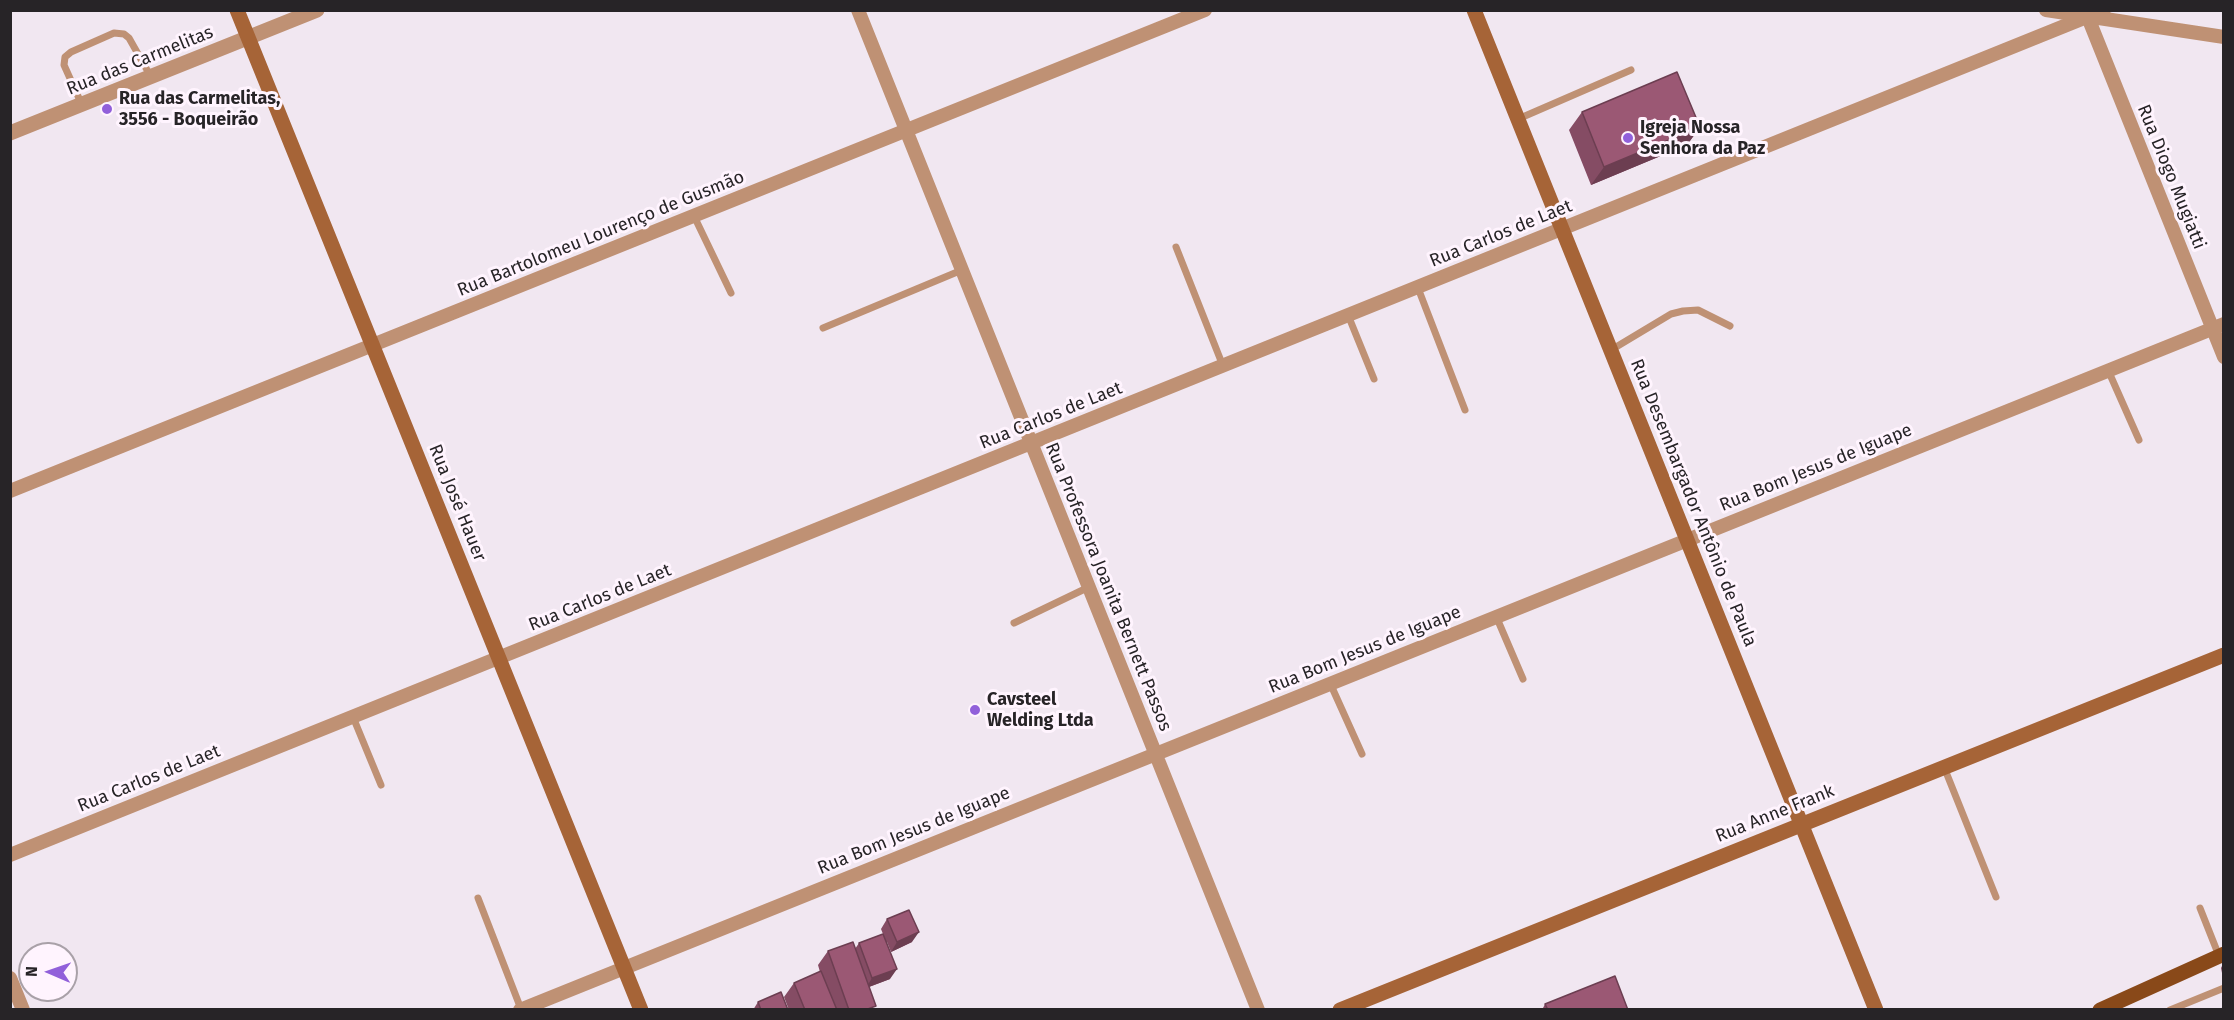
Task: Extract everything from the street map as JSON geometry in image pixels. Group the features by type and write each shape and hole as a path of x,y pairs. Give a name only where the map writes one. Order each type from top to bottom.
{"main road":[{"name":"Rua José Hauer","path":"237,10 641,1010"},
{"name":"Rua Desembargador Antônio de Paula","path":"1474,10 1802,824 1873,1009"},
{"name":"Rua Anne Frank","path":"1340,1010 2223,655"},
{"path":"2100,1010 2221,955"}],"street":[{"name":"Rua das Carmelitas","path":"10,134 317,10"},
{"name":"Rua Professora Joanita Bernett Passos","path":"858,10 1258,1010"},
{"name":"Rua Bartolomeu Lourenço de Gusmão","path":"10,491 1205,10"},
{"path":"2046,10 2086,14 2223,37"},
{"name":"Rua Carlos de Laet","path":"10,855 1418,288 2086,14 2104,10"},
{"name":"Rua Diogo Mugiatti","path":"2086,14 2218,327 2223,357"},
{"name":"Rua Bom Jesus de Iguape","path":"520,1009 2218,327"},
{"path":"10,978 23,1010"}],"lane":[{"path":"82,105 64,64 66,57 70,52 114,33 124,33 129,38 151,77"},
{"path":"1518,119 1631,70"},
{"path":"694,216 731,293"},
{"path":"1176,247 1223,366"},
{"path":"823,328 962,270"},
{"path":"1418,288 1465,410"},
{"path":"1611,351 1671,314 1683,311 1698,310 1730,326"},
{"path":"1348,315 1374,379"},
{"path":"2108,370 2139,440"},
{"path":"1014,623 1089,587"},
{"path":"1496,616 1522,679"},
{"path":"1330,683 1362,754"},
{"path":"353,717 381,784"},
{"path":"1944,767 1996,897"},
{"path":"478,898 520,1009"},
{"path":"2200,908 2221,955"},
{"path":"2170,1010 2223,988"}],"building":[{"name":"Igreja Nossa Senhora da Paz","path":"1677,72 1700,127 1604,167 1582,112"},
{"path":"909,910 919,932 897,942 887,919"},
{"path":"883,934 897,969 872,978 859,943"},
{"path":"853,942 876,1006 865,1010 849,1010 828,951"},
{"path":"821,971 837,1010 805,1010 794,983"},
{"path":"1615,976 1628,1010 1548,1010 1545,1004"},
{"path":"781,992 788,1010 761,1010 758,1002"}],"place":[{"name":"Rua das Carmelitas, 3556 - Boqueirão","path":"107,109"},
{"name":"Igreja Nossa Senhora da Paz","path":"1628,138"},
{"name":"Cavsteel Welding Ltda","path":"975,710"}]}
